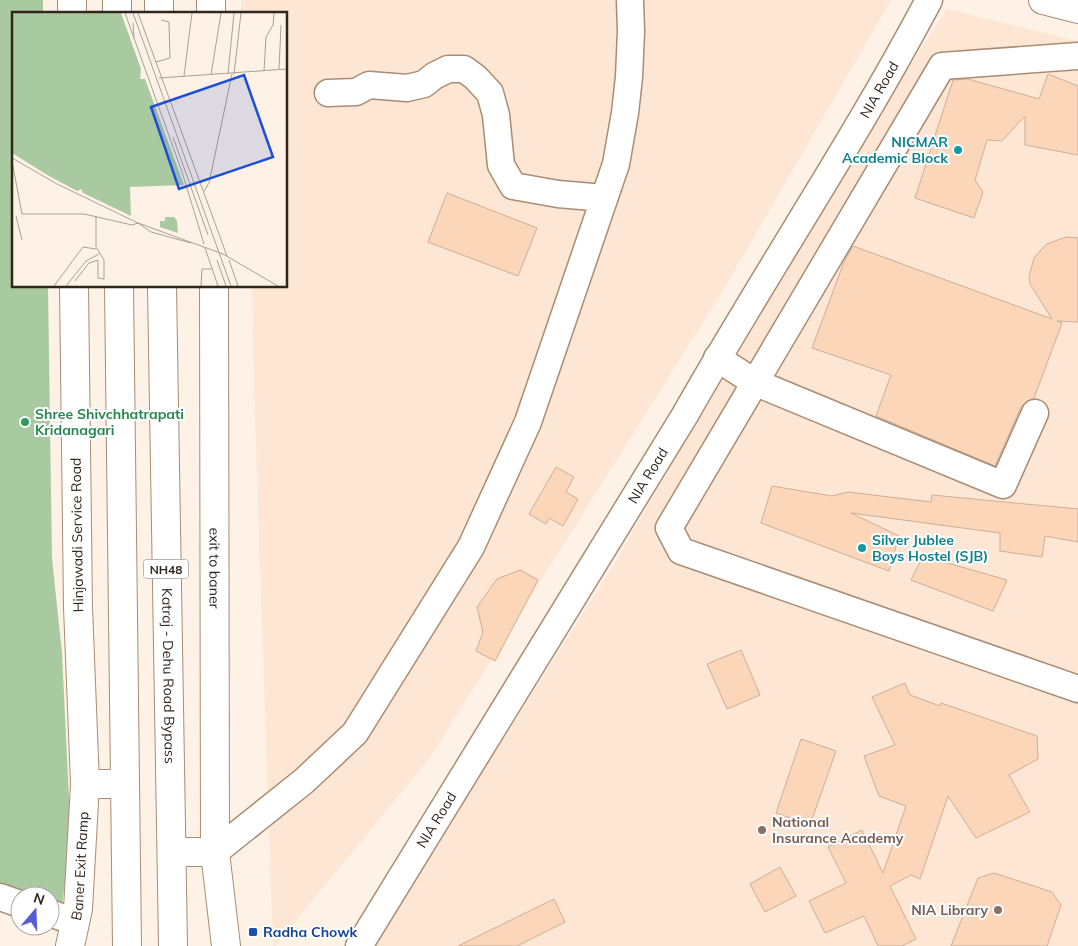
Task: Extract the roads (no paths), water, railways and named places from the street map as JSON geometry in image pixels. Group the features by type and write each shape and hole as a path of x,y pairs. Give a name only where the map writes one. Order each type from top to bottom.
{"main road":[{"path":"1043,0 1078,9"},
{"name":"Hinjawadi Service Road","path":"74,288 78,607 86,784"},
{"path":"119,288 126,946"},
{"name":"Katraj - Dehu Road Bypass","path":"162,288 173,946"},
{"name":"exit to baner","path":"214,288 215,852"},
{"path":"86,784 125,784"},
{"name":"Baner Exit Ramp","path":"73,934 78,909 86,784"},
{"path":"172,852 215,852 226,946"}],"street":[{"path":"215,852 304,781 355,733 471,547 528,422 616,164 629,78 630,0"},
{"name":"NIA Road","path":"359,946 685,415 717,358 895,64 929,0"},
{"path":"1078,56 942,66 669,528 681,551 1078,689"},
{"path":"328,93 356,92 369,85 407,88 424,84 448,69 464,69 475,77 490,93 496,115 501,165 513,186 558,194 604,198"},
{"path":"717,358 754,382 1003,485 1035,413"},
{"path":"60,922 73,934"}],"place":[{"name":"NICMAR Academic Block","path":"958,150"},
{"name":"Shree Shivchhatrapati Kridanagari","path":"25,422"},
{"name":"Silver Jublee Boys Hostel (SJB)","path":"862,548"},
{"name":"National Insurance Academy","path":"762,830"},
{"name":"NIA Library","path":"998,910"},
{"name":"Radha Chowk","path":"253,932"}]}
